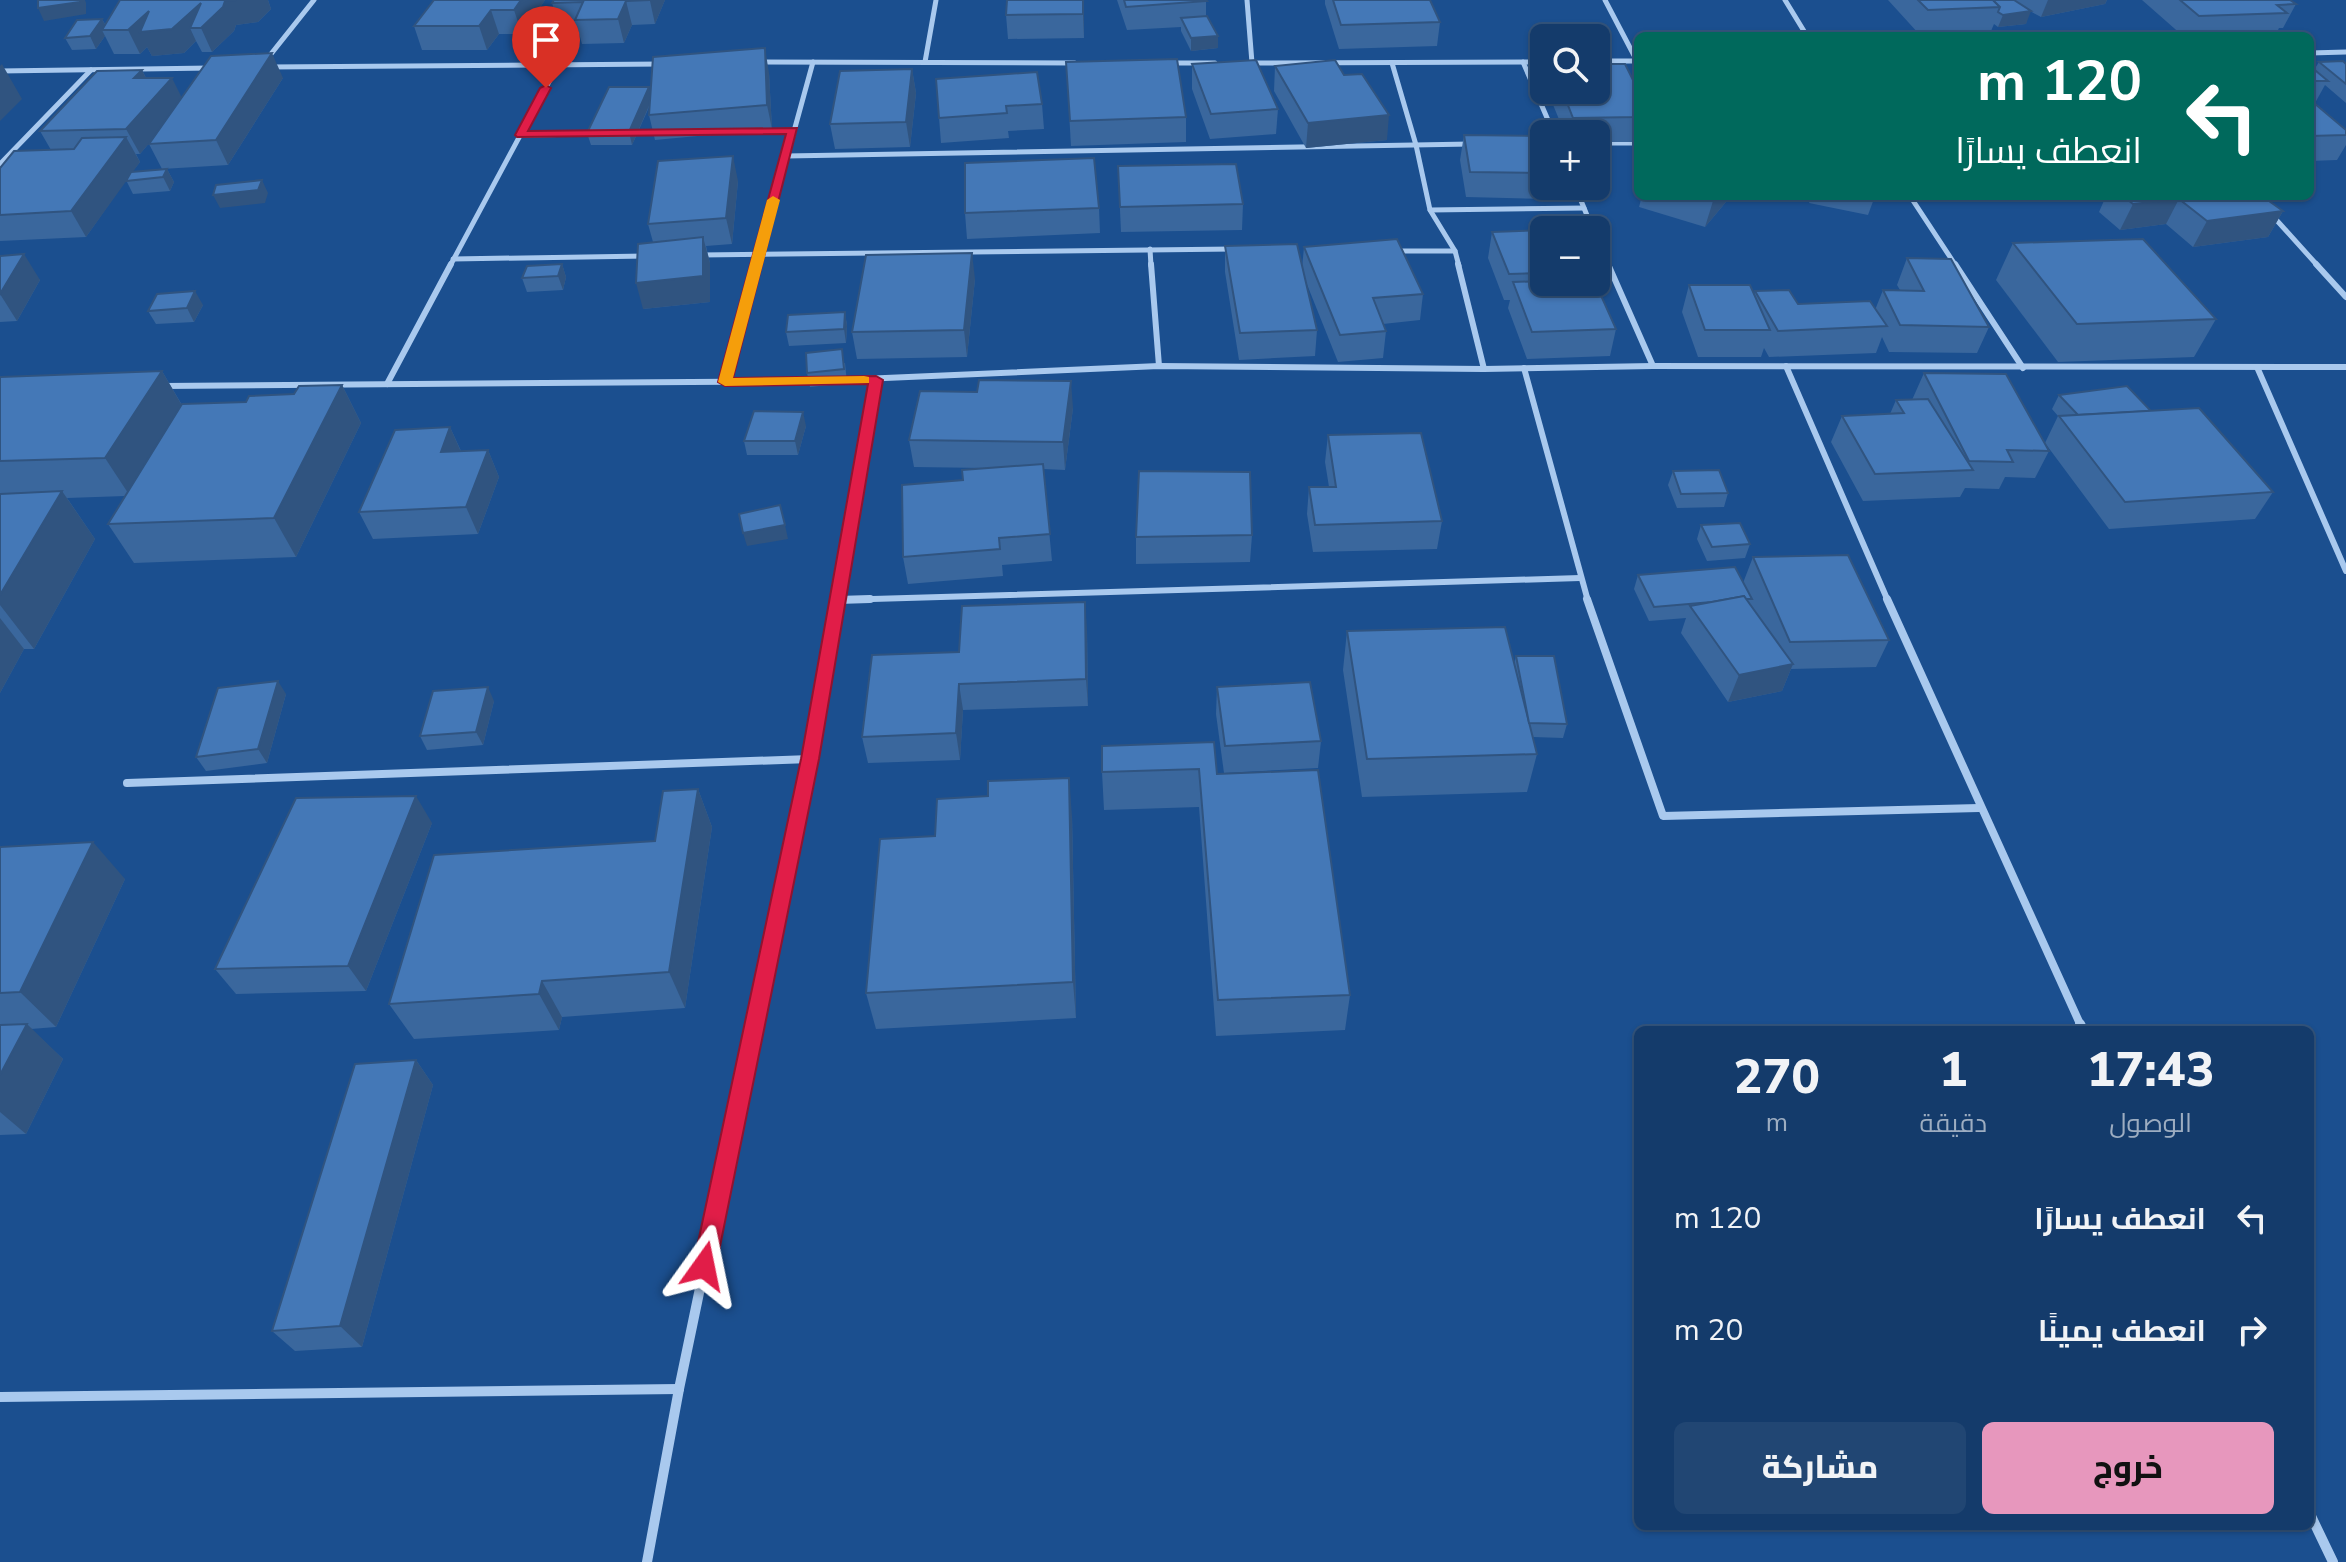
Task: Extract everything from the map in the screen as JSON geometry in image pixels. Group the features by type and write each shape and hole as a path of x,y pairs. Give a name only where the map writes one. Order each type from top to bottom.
{"street":[{"path":"314,0 261,67 670,63"},
{"path":"925,62 936,0"},
{"path":"1247,0 1252,63"},
{"path":"1605,0 1634,54"},
{"path":"1785,0 1805,32"},
{"path":"2314,53 2346,52"},
{"path":"1610,61 1634,62"},
{"path":"750,62 1080,63"},
{"path":"725,382 813,62"},
{"path":"1523,62 1548,120"},
{"path":"1236,63 1530,62"},
{"path":"1156,63 1220,63"},
{"path":"1392,63 1416,145 1430,210 1455,251 1484,369"},
{"path":"387,384 558,65"},
{"path":"0,71 215,68"},
{"path":"0,164 91,70"},
{"path":"733,132 793,131"},
{"path":"521,135 611,133"},
{"path":"627,133 672,133"},
{"path":"1610,143 1634,143"},
{"path":"786,156 1473,144"},
{"path":"1581,200 1587,216"},
{"path":"1913,200 2023,368"},
{"path":"2264,207 2346,297"},
{"path":"1430,210 1584,208"},
{"path":"1150,249 1159,366"},
{"path":"697,255 1241,249"},
{"path":"1379,251 1455,251"},
{"path":"453,259 651,256"},
{"path":"1610,268 1653,366"},
{"path":"155,386 876,380 1159,366 1484,369 1653,366 2346,367"},
{"path":"1786,366 1864,552 2081,1026"},
{"path":"2257,367 2346,571"},
{"path":"1524,368 1580,578 1663,816 1979,808"},
{"path":"647,1562 679,1389 810,759 876,380"},
{"path":"838,600 1580,578"},
{"path":"127,783 810,759"},
{"path":"0,1397 679,1389"},
{"path":"2314,1522 2333,1562"}],"building":[{"path":"38,0 80,0 80,2 38,8"},
{"path":"120,0 236,0 225,1 223,7 201,28 190,28 201,3 172,29 140,32 149,11 128,30 102,30"},
{"path":"434,0 521,0 514,10 491,10 479,26 414,26"},
{"path":"554,0 650,0 626,1 618,19 575,20 583,2 552,3"},
{"path":"1007,0 1083,0 1083,14 1006,15"},
{"path":"1124,0 1206,0 1207,1 1126,7"},
{"path":"1333,0 1430,0 1440,22 1341,25"},
{"path":"1918,0 1993,0 2000,7 1928,10"},
{"path":"1993,0 2014,0 2031,11 2003,15 1998,12 2000,7"},
{"path":"2180,0 2290,0 2296,4 2277,5 2287,13 2199,16"},
{"path":"1207,16 1218,36 1191,38 1181,18"},
{"path":"102,19 90,36 65,38 77,20"},
{"path":"765,48 767,105 649,115 653,57"},
{"path":"272,53 216,140 149,144 211,56"},
{"path":"1177,59 1186,117 1070,121 1066,62"},
{"path":"1256,60 1278,109 1211,114 1192,64"},
{"path":"1335,60 1344,75 1362,74 1389,115 1308,123 1275,66"},
{"path":"2343,61 2346,64 2346,84 2319,62"},
{"path":"1610,64 1625,64 1634,82 1634,117 1573,118 1568,104 1610,104"},
{"path":"912,69 906,122 830,124 840,71"},
{"path":"2314,69 2328,81 2314,81"},
{"path":"142,70 134,78 172,78 126,129 40,131 97,71"},
{"path":"1037,72 1042,104 1006,106 1007,113 939,118 936,79"},
{"path":"609,87 649,87 629,132 587,133"},
{"path":"2314,103 2346,130 2346,135 2314,136"},
{"path":"1464,135 1530,136 1530,173 1470,172"},
{"path":"126,137 71,211 0,215 0,168 14,151 74,149 82,138"},
{"path":"733,156 726,218 648,224 658,161"},
{"path":"1094,158 1099,208 965,213 965,163"},
{"path":"1236,164 1243,204 1120,207 1118,166"},
{"path":"167,169 163,177 126,181 131,172"},
{"path":"262,180 258,190 213,195 216,185"},
{"path":"2128,200 2170,200 2133,204"},
{"path":"2180,200 2268,200 2283,211 2207,221"},
{"path":"1530,231 1530,273 1509,274 1492,232"},
{"path":"703,237 703,276 636,283 638,244"},
{"path":"1397,239 1423,294 1373,298 1386,331 1340,335 1304,247"},
{"path":"2143,239 2216,319 2077,324 2013,243"},
{"path":"1297,244 1317,330 1240,333 1225,246"},
{"path":"972,253 964,330 852,332 866,255"},
{"path":"24,254 0,294 0,256"},
{"path":"1907,258 1951,259 1989,327 1900,325 1883,290 1924,291"},
{"path":"562,264 558,276 522,278 527,266"},
{"path":"1530,281 1530,296 1601,296 1616,329 1532,332 1513,282"},
{"path":"1689,285 1750,285 1770,330 1705,330"},
{"path":"1789,290 1798,304 1870,301 1887,326 1778,331 1755,291"},
{"path":"195,291 187,308 148,311 157,294"},
{"path":"845,312 844,329 786,332 788,315"},
{"path":"842,349 844,369 807,373 806,353"},
{"path":"162,371 105,458 0,461 0,377"},
{"path":"1924,373 2006,374 2049,451 2007,450 2013,462 1969,461"},
{"path":"979,380 1071,381 1063,442 909,440 920,391 977,392"},
{"path":"342,385 274,518 108,524 182,404 246,402 249,396 294,394 299,386"},
{"path":"2127,386 2151,411 2078,415 2059,395"},
{"path":"1928,399 1973,470 1875,474 1842,416 1904,413 1896,400"},
{"path":"2199,408 2273,492 2125,502 2059,416"},
{"path":"754,411 803,412 795,441 744,441"},
{"path":"450,427 441,452 488,450 466,507 359,512 395,430"},
{"path":"1421,433 1442,521 1315,525 1309,487 1336,487 1328,435"},
{"path":"1043,464 1050,534 999,538 1000,549 903,557 902,485 963,480 962,470"},
{"path":"1719,470 1728,493 1681,494 1673,471"},
{"path":"1139,471 1250,472 1252,535 1136,537"},
{"path":"62,491 0,595 0,494"},
{"path":"780,505 785,525 743,533 739,514"},
{"path":"1740,523 1750,544 1712,547 1701,525"},
{"path":"1848,555 1889,640 1790,642 1753,557"},
{"path":"1735,567 1752,599 1744,596 1654,607 1638,575"},
{"path":"1744,596 1793,664 1739,675 1690,606"},
{"path":"1085,602 1086,679 959,684 956,733 862,737 872,655 959,652 962,606"},
{"path":"1505,627 1537,754 1367,759 1347,631"},
{"path":"1516,656 1554,656 1567,724 1529,723"},
{"path":"278,681 258,749 196,757 218,688"},
{"path":"1310,682 1321,741 1225,746 1217,687"},
{"path":"488,687 476,732 420,736 433,691"},
{"path":"1214,742 1217,774 1318,770 1350,995 1218,1000 1199,769 1102,772 1102,746"},
{"path":"1069,778 1073,982 866,993 880,839 935,836 937,799 988,796 988,781"},
{"path":"698,789 669,972 542,981 539,994 389,1004 434,855 655,841 663,791"},
{"path":"416,796 348,966 215,969 296,798"},
{"path":"93,842 20,992 0,993 0,847"},
{"path":"27,1024 0,1075 0,1025"},
{"path":"416,1060 340,1326 272,1331 355,1064"}],"slow traffic":[{"path":"773,200 725,382 864,380"}],"route":[{"path":"546,88 521,135 793,131 725,382 876,380 810,759 704,1266"}]}
